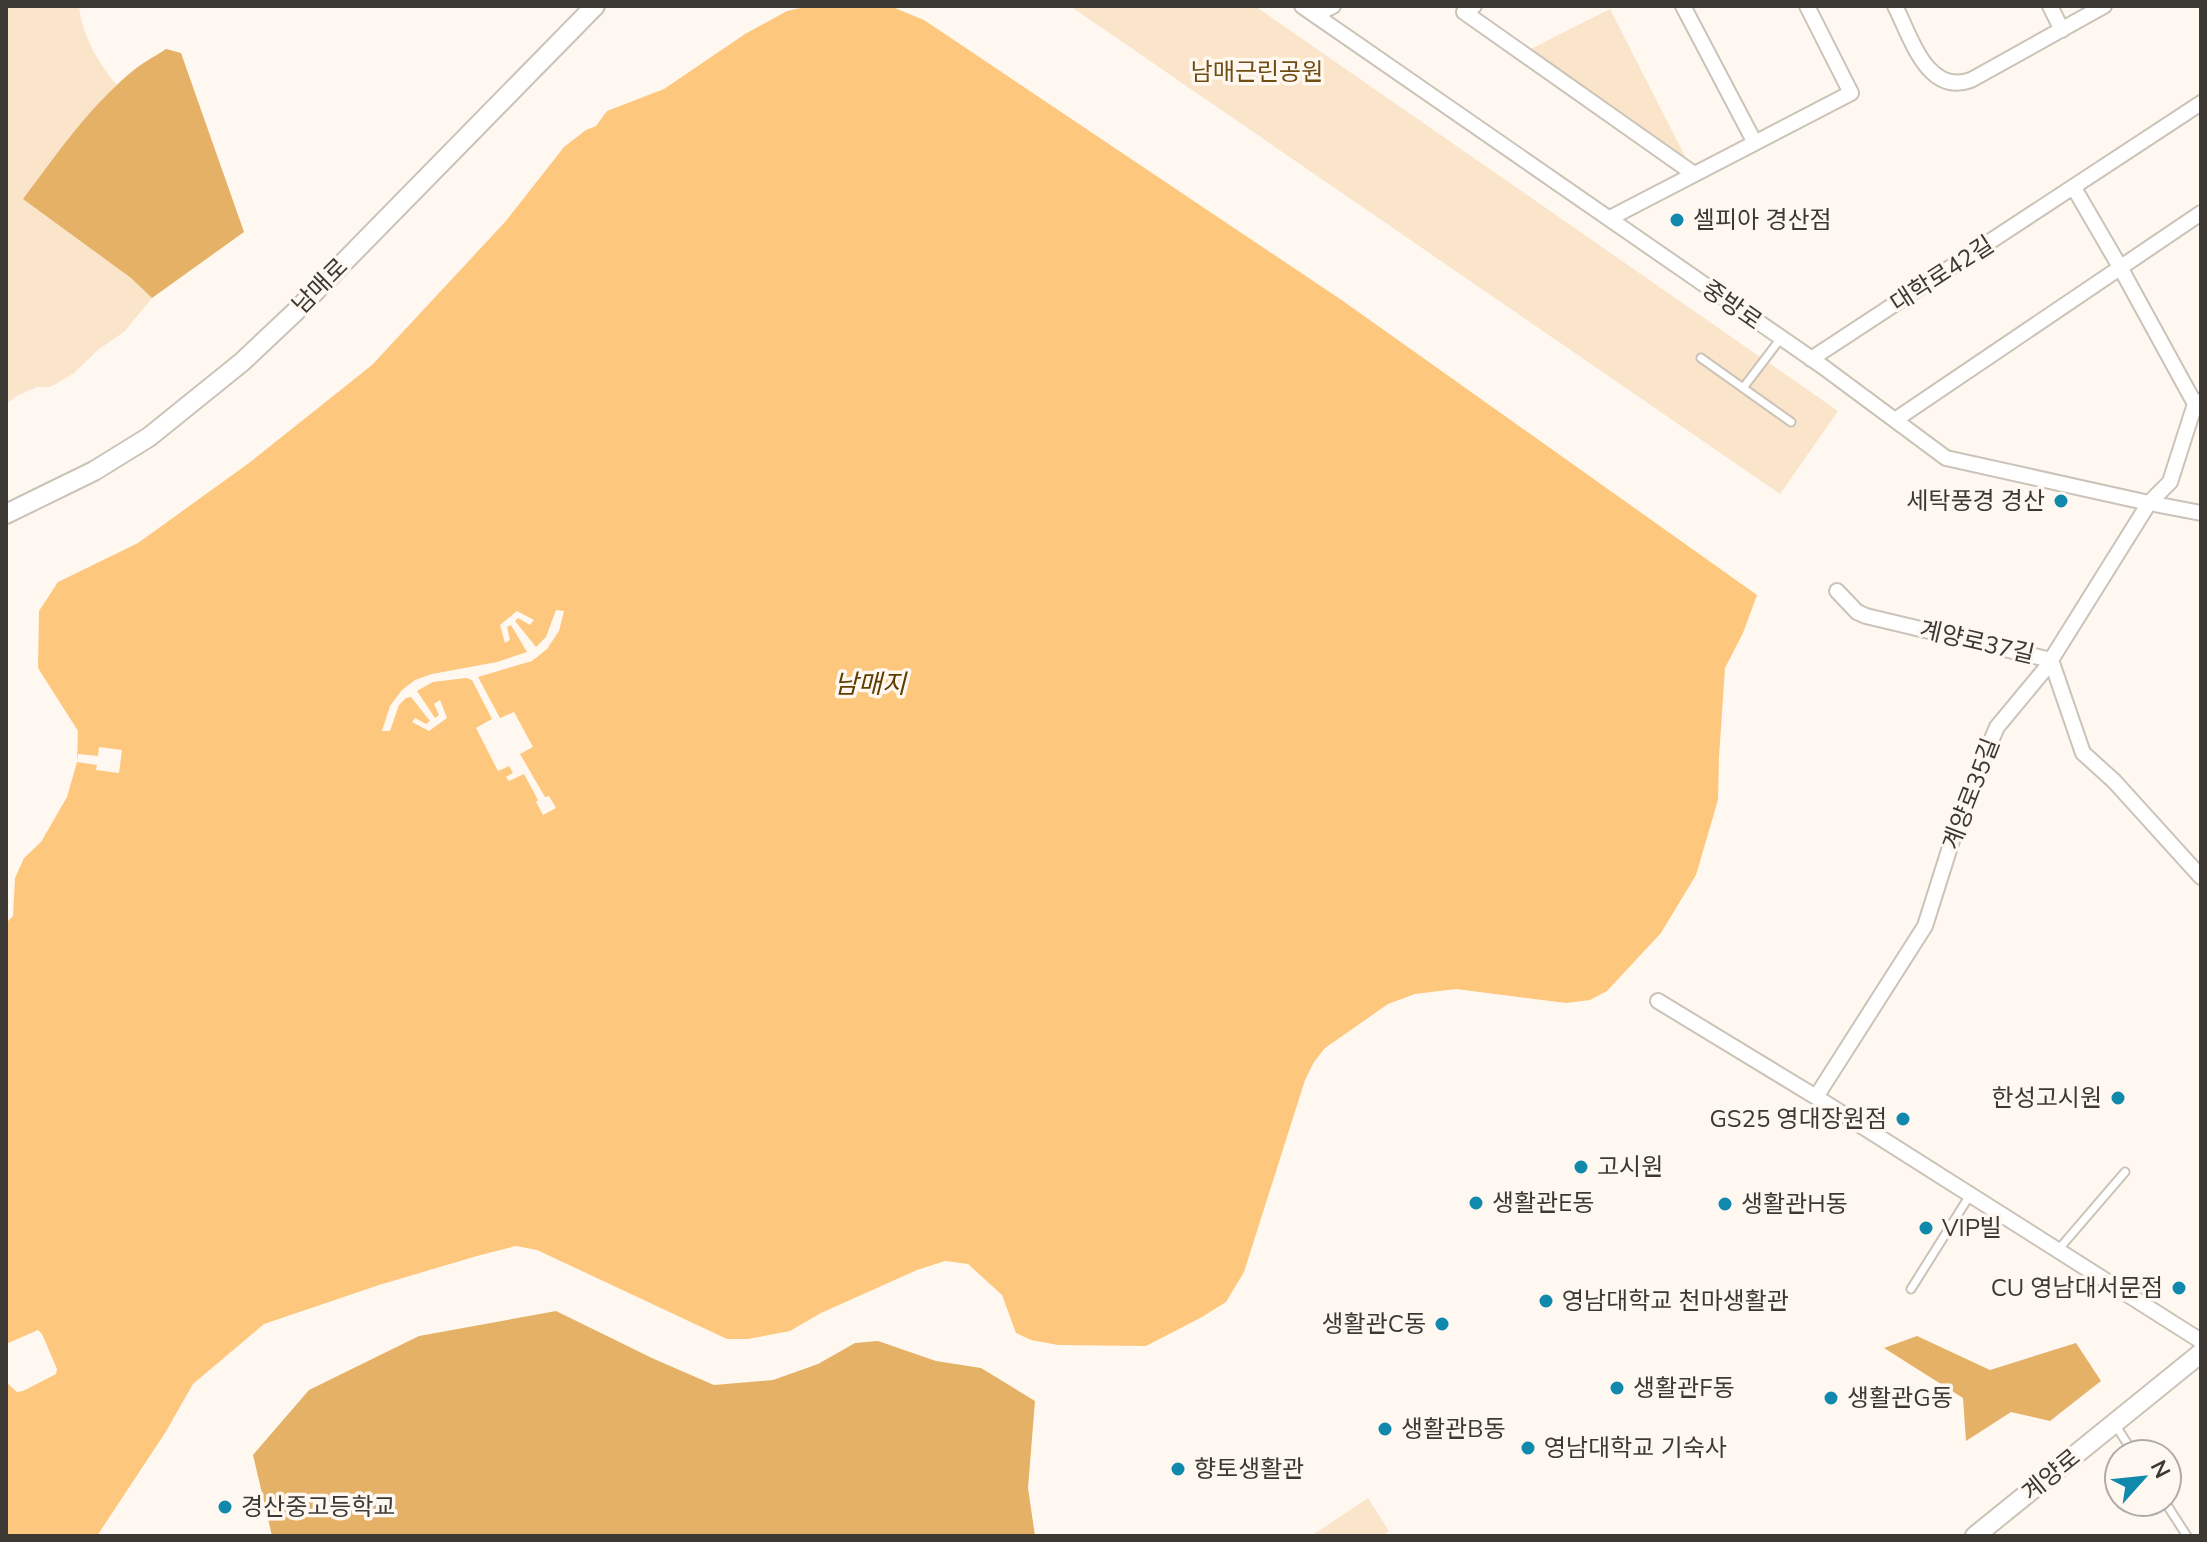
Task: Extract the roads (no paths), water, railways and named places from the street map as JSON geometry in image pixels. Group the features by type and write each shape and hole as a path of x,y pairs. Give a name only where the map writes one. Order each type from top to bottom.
{"street":[{"name":"남매로","path":"6,514 94,471 149,437 242,362 294,313 595,6"},
{"name":"중방로","path":"1302,6 1811,359 1946,458 2201,513"},
{"path":"1315,15 1333,6"},
{"path":"1474,6 1464,12 1694,174"},
{"path":"1683,6 1755,143"},
{"path":"1610,218 1851,93 1807,6"},
{"path":"1895,6 1926,66 1944,82 1960,84 2104,6"},
{"path":"2050,6 2062,30"},
{"name":"대학로42길","path":"1811,359 2201,103"},
{"path":"2074,188 2198,402"},
{"path":"1895,420 2201,213"},
{"name":"계양로35길","path":"1816,1097 1925,926 1962,809 1997,727 2051,660 2149,503 2170,482 2198,402"},
{"name":"계양로37길","path":"1837,591 1857,612 1866,616 2051,660 2083,753 2114,781 2201,877"},
{"path":"1658,1001 1816,1097 2201,1341"},
{"name":"계양로","path":"1975,1536 2201,1353"}],"lane":[{"path":"1743,388 1781,338"},
{"path":"1701,358 1791,422"},
{"path":"2058,1250 2125,1172"},
{"path":"1911,1289 1970,1195"},
{"path":"2115,1424 2124,1438"},
{"path":"2175,1518 2187,1536"}],"water":[{"name":"남매지","path":"810,6 890,6 924,20 1343,301 1757,595 1743,633 1725,668 1718,800 1696,875 1661,933 1607,991 1590,1000 1566,1003 1456,989 1415,994 1388,1004 1325,1048 1305,1080 1244,1272 1226,1302 1146,1346 1058,1345 1031,1340 1016,1333 1002,1295 968,1264 945,1261 917,1270 821,1313 790,1331 748,1339 727,1339 537,1250 516,1246 379,1285 264,1324 193,1384 165,1433 97,1536 6,1536 6,1382 17,1392 23,1391 56,1374 57,1369 38,1330 6,1344 6,923 13,916 15,878 24,858 41,842 67,797 77,762 78,731 38,668 39,611 58,582 138,543 249,463 372,365 505,222 564,147 596,126 607,111 664,89 745,34 787,11"}],"place":[{"name":"셀피아 경산점","path":"1677,220"},
{"name":"세탁풍경 경산","path":"2061,501"},
{"name":"한성고시원","path":"2118,1098"},
{"name":"GS25 영대장원점","path":"1903,1119"},
{"name":"고시원","path":"1581,1167"},
{"name":"생활관E동","path":"1476,1203"},
{"name":"생활관H동","path":"1725,1204"},
{"name":"VIP빌","path":"1926,1228"},
{"name":"CU 영남대서문점","path":"2179,1288"},
{"name":"영남대학교 천마생활관","path":"1546,1301"},
{"name":"생활관C동","path":"1442,1324"},
{"name":"생활관F동","path":"1617,1388"},
{"name":"생활관G동","path":"1831,1398"},
{"name":"생활관B동","path":"1385,1429"},
{"name":"영남대학교 기숙사","path":"1528,1448"},
{"name":"향토생활관","path":"1178,1469"},
{"name":"경산중고등학교","path":"225,1507"}],"park label":[{"name":"남매근린공원","path":"1257,72"}]}
